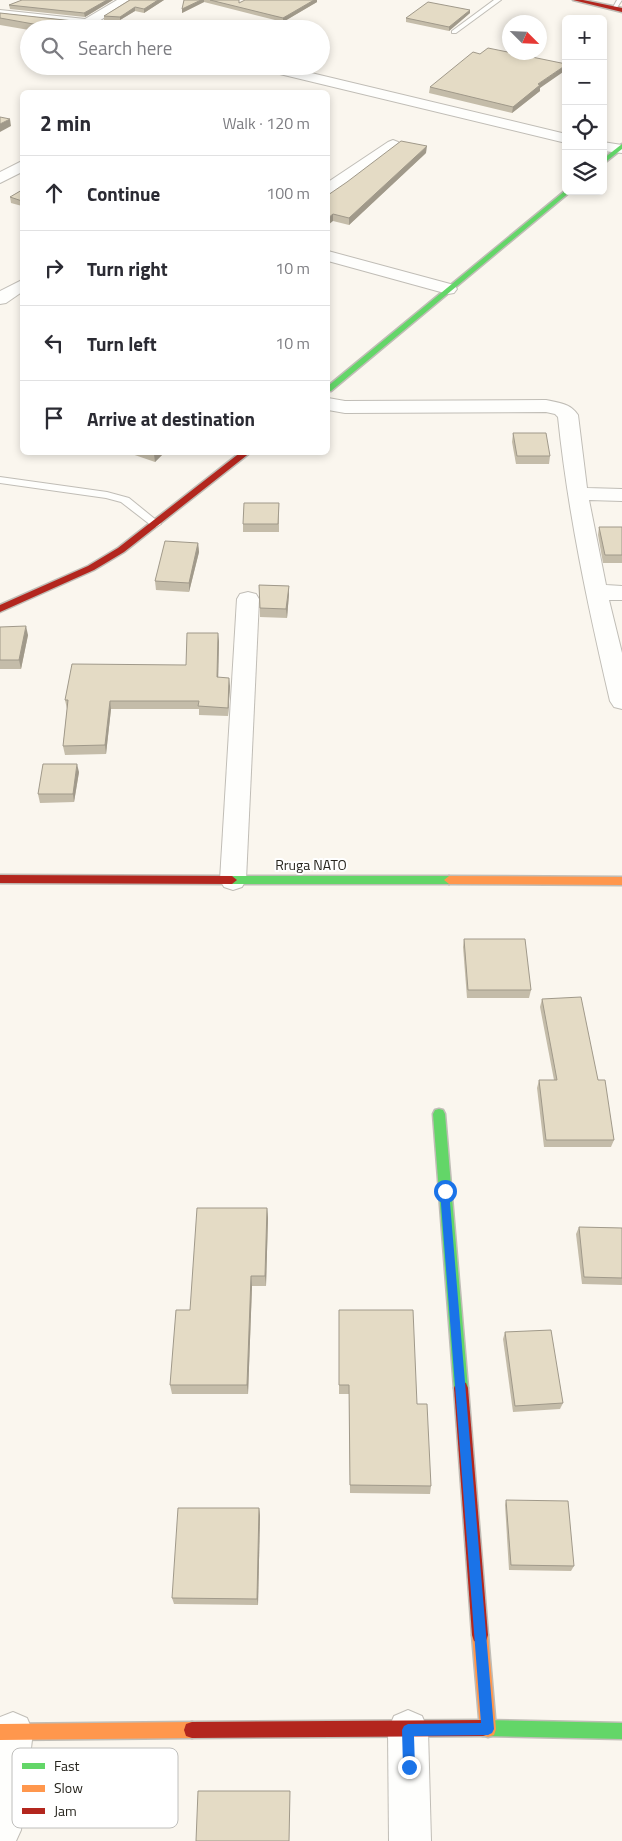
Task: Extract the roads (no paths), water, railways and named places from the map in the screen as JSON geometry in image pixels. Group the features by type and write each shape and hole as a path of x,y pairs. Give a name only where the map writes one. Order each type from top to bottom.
{"street":[{"path":"91,20 126,0"},
{"path":"581,0 619,6"},
{"path":"0,14 65,20"},
{"path":"301,75 562,138"},
{"path":"330,188 394,145"},
{"path":"607,146 621,148"},
{"path":"607,159 621,148"},
{"path":"0,178 18,163"},
{"path":"330,387 563,195"},
{"path":"330,257 448,289"},
{"path":"0,299 20,286"},
{"path":"330,404 345,407 546,406 561,409 568,414 577,494 595,592 622,701"},
{"path":"0,609 91,568 121,550 243,455"},
{"path":"577,494 622,494"},
{"path":"595,592 622,593"},
{"path":"232,880 248,599"},
{"name":"Rruga NATO","path":"0,880 622,881"},
{"path":"439,1114 488,1729"},
{"path":"0,1830 6,1732 488,1729 622,1731"},
{"path":"408,1730 410,1841"}],"lane":[{"path":"454,32 498,0"},
{"path":"0,480 124,500 156,524"}]}
